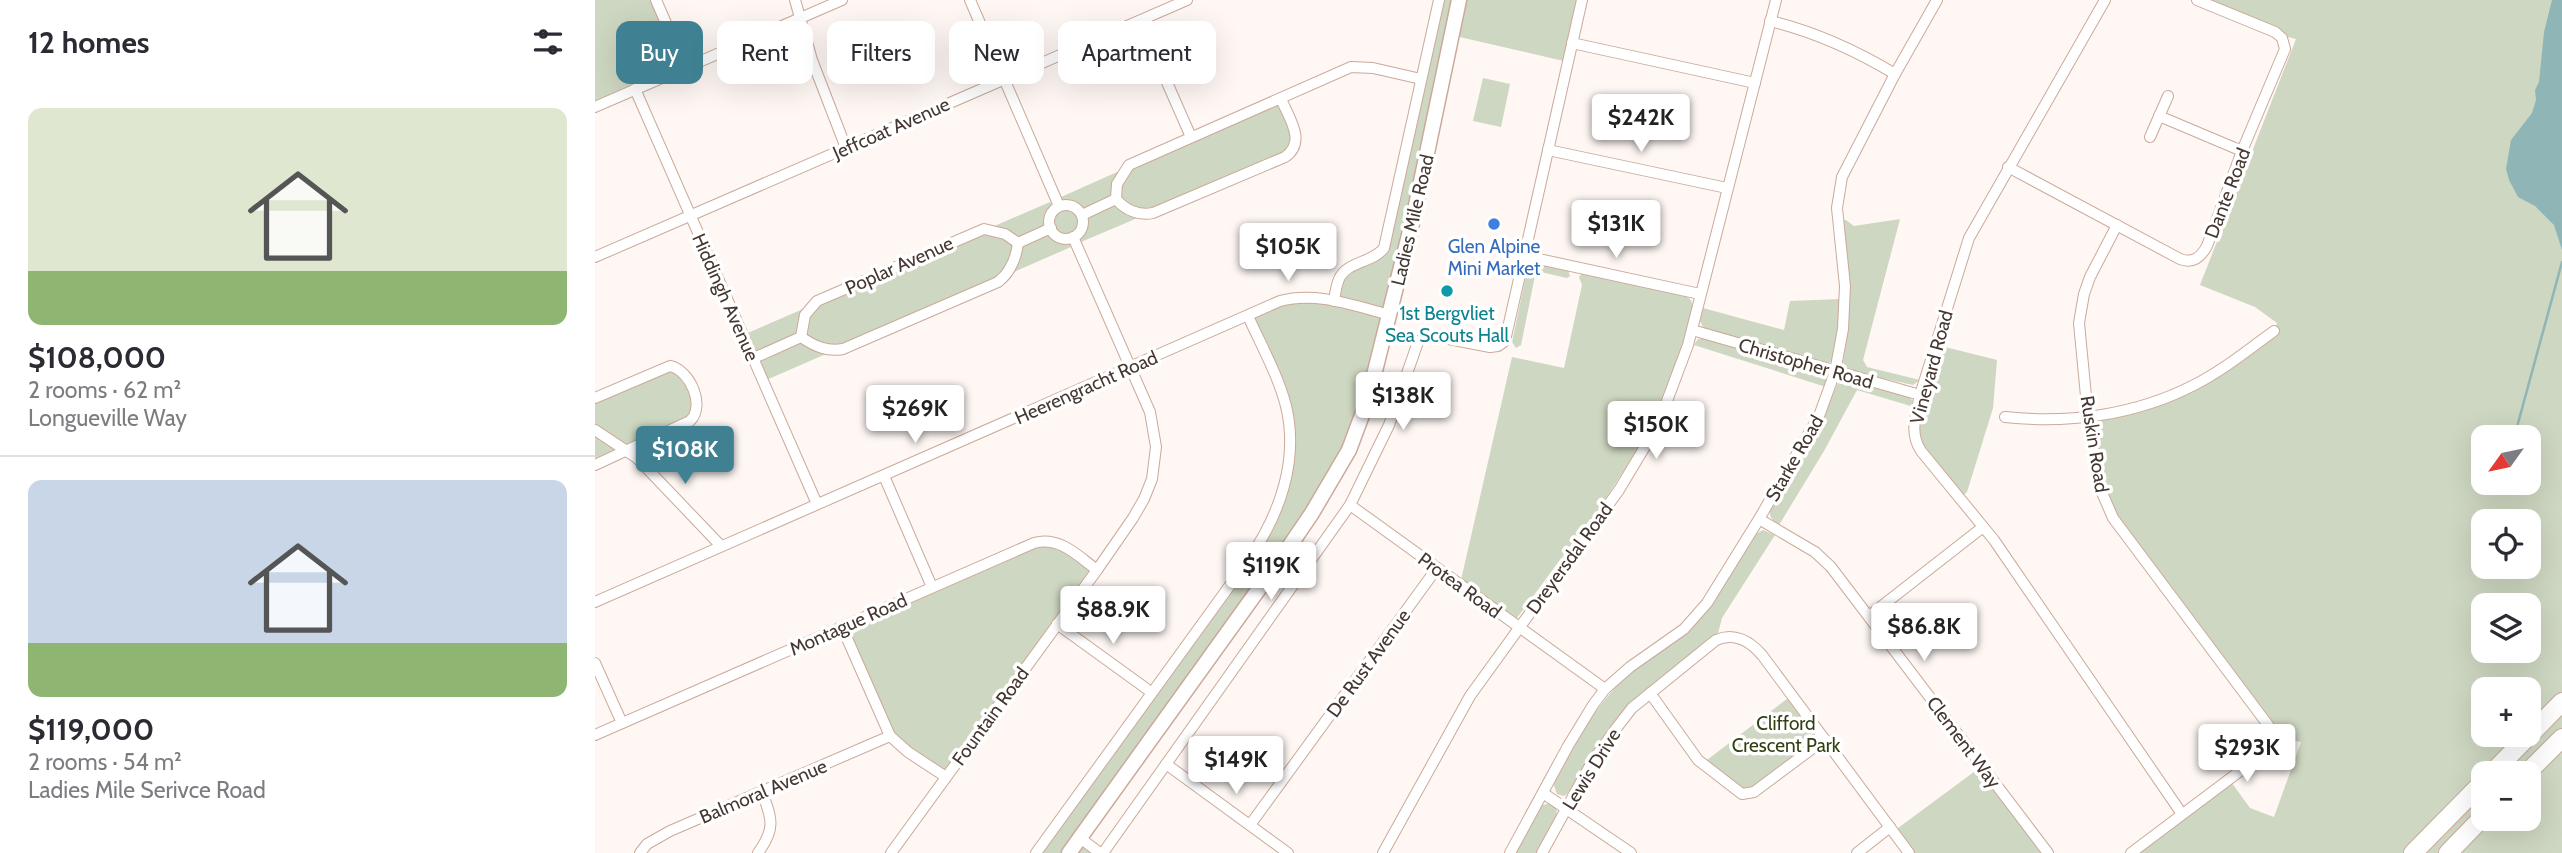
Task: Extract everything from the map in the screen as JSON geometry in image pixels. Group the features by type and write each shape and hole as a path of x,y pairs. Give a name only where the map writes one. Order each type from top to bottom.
{"highway":[{"path":"2504,761 2562,702"},
{"path":"2539,761 2562,738"},
{"path":"2413,853 2471,794"},
{"path":"2448,853 2471,829"}],"main road":[{"name":"Ladies Mile Road","path":"1069,853 1289,547 1349,450 1368,399 1390,315 1459,0"}],"street":[{"path":"656,0 665,21"},
{"path":"795,0 825,96 846,148"},
{"path":"703,59 842,0"},
{"path":"970,0 979,21"},
{"name":"Jeffcoat Avenue","path":"1140,21 1187,0"},
{"path":"1334,301 1344,271 1380,254 1384,248 1439,0"},
{"path":"1080,838 1101,853 1350,505 1389,425 1418,342 1428,335 1434,335 1490,347 1498,346 1507,337 1581,0"},
{"name":"Dreyersdal Road","path":"1383,853 1470,696 1619,489 1658,425 1692,330 1776,0"},
{"name":"Starke Road","path":"1510,853 1568,746 1605,689 1630,667 1669,641 1699,613 1759,519 1819,416 1836,372 1843,328 1845,299 1838,228 1839,190 1847,165 1937,0"},
{"name":"Vineyard Road","path":"2105,0 1964,248 1920,395 1914,426 1916,443 1983,527 2182,814"},
{"name":"Dante Road","path":"2008,167 2185,261 2199,258 2207,246 2242,151 2285,54 2285,43 2275,32 2197,0"},
{"path":"1770,22 1826,37 1895,74"},
{"path":"1572,43 1755,83"},
{"path":"1281,99 1297,139 1295,147 1285,157 1153,213 1135,212 1121,205 1116,199 1117,184 1129,165 1351,67 1361,66 1421,79"},
{"path":"595,107 646,84"},
{"name":"Jeffcoat Avenue","path":"595,257 993,84"},
{"path":"1006,84 1059,206"},
{"path":"1168,84 1191,137"},
{"name":"Hiddingh Avenue","path":"635,89 817,504"},
{"path":"2150,137 2168,96"},
{"path":"2159,116 2242,151"},
{"path":"1548,150 1727,188"},
{"path":"1082,215 1116,199"},
{"path":"1059,206 1075,207 1082,215 1083,225 1073,237 1061,237 1051,228 1051,215 1059,206"},
{"name":"Ruskin Road","path":"2117,225 2090,277 2081,310 2079,330 2088,417 2100,488 2110,512 2280,738 2279,743 2182,814"},
{"path":"754,358 801,337 823,349 843,349 998,282 1007,275 1018,243 1051,228"},
{"name":"Poplar Avenue","path":"801,337 805,316 817,301 973,233 990,229 1005,234 1018,243"},
{"name":"Fountain Road","path":"891,853 1097,570 1145,499 1155,464 1154,429 1150,412 1073,237"},
{"path":"1525,256 1700,294"},
{"name":"Heerengracht Road","path":"595,602 1280,301 1297,297 1317,297 1390,315"},
{"path":"1036,853 1267,533 1278,507 1290,457 1286,407 1276,377 1248,316"},
{"name":"Christopher Road","path":"1692,330 1920,395"},
{"path":"2005,417 2051,420 2088,417 2136,407 2186,389 2274,331"},
{"path":"595,398 663,368 677,368 686,377 698,405 695,417 680,427 595,465"},
{"path":"595,430 628,450 646,466 721,546"},
{"path":"884,476 932,587"},
{"name":"Protea Road","path":"1350,505 1605,689"},
{"name":"Clement Way","path":"1759,519 1824,559 2048,853"},
{"path":"1869,616 1983,527"},
{"name":"Montague Road","path":"595,735 1044,540 1062,545 1097,570"},
{"name":"De Rust Avenue","path":"1250,825 1437,568"},
{"path":"1057,624 1150,692"},
{"path":"842,627 890,736 908,752 946,777"},
{"name":"Lewis Drive","path":"1542,853 1592,762 1618,726 1650,693 1716,640 1730,636 1739,638 1756,649 1909,853"},
{"path":"595,663 622,723"},
{"path":"1650,693 1699,760 1742,794 1754,792 1825,739"},
{"name":"Balmoral Avenue","path":"640,853 656,838 890,736"},
{"path":"1166,764 1288,853"},
{"path":"758,853 768,840 772,823 762,792"},
{"path":"1543,793 1631,853"},
{"path":"2131,853 2182,814"},
{"path":"1857,853 1890,827"}],"green space":[{"path":"595,0 656,0 665,21 616,21 616,84 647,84 595,107"},
{"path":"1439,0 1582,0 1568,62 1451,35 1414,215 1349,450 1080,838 1100,853 1036,853 1249,559 1286,479 1286,407 1248,316 1280,301 1333,301 1339,278 1380,254"},
{"path":"2200,0 2562,0 2562,853 2131,853 2229,779 2250,808 2274,817 2301,742 2280,738 2112,514 2101,488 2091,417 2186,389 2274,331 2277,323 2255,307 2200,285 2296,39 2280,35"},
{"path":"1483,78 1510,84 1501,127 1473,121"},
{"path":"1281,99 1295,132 1291,153 1081,242 1078,234 1068,238 1071,247 764,381 743,335 1050,202 1054,209 1064,205 1061,197"},
{"path":"1900,219 1863,360 1867,367 1920,380 1913,385 1849,371 1843,363 1848,309 1842,220 1854,226"},
{"path":"1536,263 1568,270 1570,276 1567,278 1536,271 1521,345 1516,348 1512,342 1527,271"},
{"path":"1582,273 1685,295 1691,300 1693,307 1673,382 1655,422 1608,495 1517,618 1461,580 1512,357 1564,368 1582,285 1579,277"},
{"path":"1841,299 1840,328 1833,360 1828,364 1704,329 1700,321 1703,308 1784,330 1790,301"},
{"path":"1698,339 1707,339 1823,372 1828,381 1826,387 1694,345"},
{"path":"1937,345 1997,360 1993,408 1967,492 1960,498 1918,445 1914,425"},
{"path":"677,368 696,397 695,417 595,465 595,398"},
{"path":"1846,379 1909,397 1914,407 1857,390 1779,525 1771,517 1771,506 1823,417 1839,381"},
{"path":"1763,530 1775,535 1722,618 1718,633 1627,706 1587,761 1569,793 1564,796 1557,794 1553,783 1585,727 1604,701 1626,677 1694,625 1719,593 1754,535"},
{"path":"1044,540 1097,570 946,777 898,744 842,627"},
{"name":"Clifford Crescent Park","path":"1792,695 1825,739 1752,793 1743,794 1703,763"},
{"path":"1982,766 2048,853 1911,853 1894,831"},
{"path":"1550,803 1556,807 1557,815 1536,853 1515,853 1540,806"}],"water":[{"path":"2552,0 2562,0 2562,250 2554,225 2535,206 2518,197 2506,169 2511,140 2532,113 2536,100 2535,90 2539,82 2544,32"}],"waterway":[{"path":"2518,425 2562,262"}],"place":[{"name":"Glen Alpine Mini Market","path":"1494,224"},
{"name":"1st Bergvliet Sea Scouts Hall","path":"1447,291"}]}
